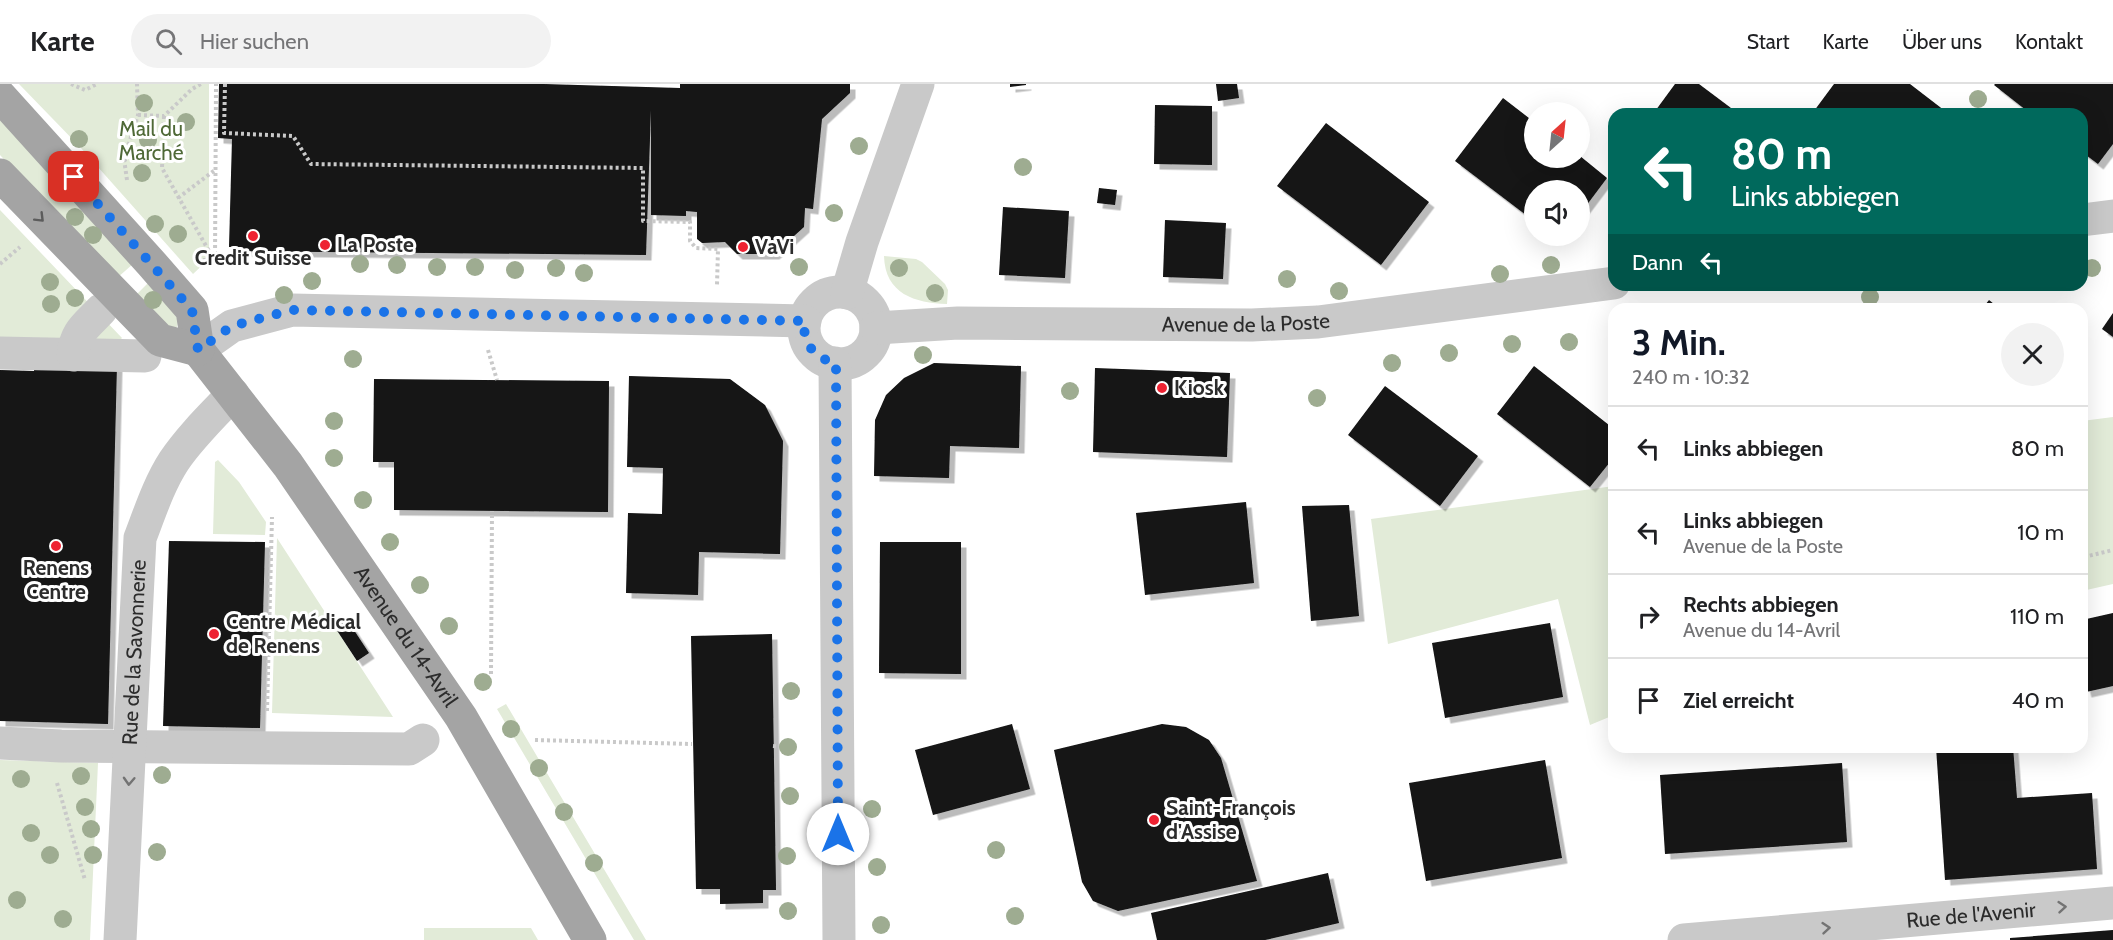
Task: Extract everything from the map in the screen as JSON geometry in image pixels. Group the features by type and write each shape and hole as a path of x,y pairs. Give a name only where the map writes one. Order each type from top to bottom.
{"main road":[{"name":"Avenue du 14-Avril","path":"0,96 192,310 198,350 288,465 461,717 591,940"},
{"path":"0,175 160,340 198,350"}],"street":[{"path":"847,293 862,242 918,84"},
{"path":"2088,219 2113,216"},
{"name":"Avenue de la Poste","path":"876,328 958,324 1252,325 1318,322 1608,284"},
{"path":"836,292 847,293 858,297 874,316 876,328 874,338 864,355 846,364 825,361 810,348 805,338 805,321 810,308 817,300 836,292"},
{"path":"73,355 75,338 78,333 101,310"},
{"path":"198,350 232,326 292,310 805,321"},
{"path":"0,353 145,356"},
{"path":"836,363 839,940"},
{"name":"Rue de la Savonnerie","path":"120,940 140,538 156,496 174,462 204,424 233,394"},
{"path":"0,743 40,745 131,735 409,748 423,740"},
{"name":"Rue de l'Avenir","path":"1684,940 2113,903"}],"path":[{"path":"71,84 85,90 97,84"},
{"path":"128,187 124,159 138,115 137,84"},
{"path":"201,84 192,89 164,116 162,168 215,261"},
{"path":"215,261 216,84"},
{"path":"225,84 224,133 293,136 311,164 643,168 643,221 690,222 690,240 696,248 718,249 717,287"},
{"path":"138,115 164,116"},
{"path":"124,159 162,159"},
{"path":"178,198 215,170"},
{"path":"0,264 23,243"},
{"path":"188,260 215,261"},
{"path":"487,349 497,380"},
{"path":"491,674 492,511"},
{"path":"267,718 272,517"},
{"path":"2088,557 2113,550"},
{"path":"535,740 692,744"},
{"path":"40,745 51,761 86,883"},
{"path":"773,746 783,747"}],"green space":[{"name":"Mail du Marché","path":"19,84 209,84 209,259 193,274 81,148"},
{"path":"0,119 133,264 117,278 0,155"},
{"path":"0,210 122,338 112,348 0,345"},
{"path":"884,256 916,259 922,262 945,284 948,290 947,304 913,298 896,288 886,269"},
{"path":"150,281 179,316 177,327 166,327 135,296"},
{"path":"2113,417 2113,584 2088,590 2088,420"},
{"path":"218,460 239,482 266,522 265,535 213,534 215,462"},
{"path":"1608,487 1608,718 1590,725 1558,599 1388,644 1371,519"},
{"path":"277,538 393,717 272,713"},
{"path":"506,704 646,940 634,940 497,709"},
{"path":"0,760 98,763 90,940 0,940"},
{"path":"424,928 531,928 538,940 424,940"}],"building":[{"path":"219,84 544,84 680,88 680,84 850,84 850,93 822,119 813,209 805,208 804,227 774,254 737,254 725,242 702,243 697,239 697,212 686,211 686,216 651,215 651,109 646,255 233,251 233,247 229,247 232,139 218,138"},
{"path":"1010,84 1026,84 1026,85 1010,87"},
{"path":"1216,84 1237,84 1239,98 1218,101"},
{"path":"1675,84 1699,84 1731,108 1657,108"},
{"path":"1834,84 1910,84 1941,108 1816,108"},
{"path":"2113,84 2113,144 2098,164 2088,156 2088,108 2023,108 1994,85"},
{"path":"1503,98 1524,114 1524,168 1590,168 1590,164 1607,178 1590,201 1590,180 1524,180 1524,213 1455,161"},
{"path":"1155,105 1212,106 1212,165 1154,164"},
{"path":"1326,123 1429,202 1381,265 1277,186"},
{"path":"1099,188 1117,190 1115,205 1097,203"},
{"path":"1003,207 1069,211 1065,278 999,275"},
{"path":"1165,220 1226,223 1223,279 1163,277"},
{"path":"2113,313 2113,337 2102,329"},
{"name":"Renens Centre","path":"34,362 117,364 108,724 0,721 0,370 34,371"},
{"path":"934,363 1021,366 1019,448 950,446 949,478 874,476 875,420 886,395 904,378"},
{"path":"1534,366 1608,424 1608,464 1590,487 1497,414"},
{"path":"1095,368 1230,373 1227,457 1093,452"},
{"path":"629,376 730,379 765,405 783,441 780,554 699,552 698,595 626,593 628,513 662,514 663,468 627,467"},
{"path":"374,379 609,381 608,512 394,510 394,462 373,462"},
{"path":"1385,386 1478,456 1440,506 1348,435"},
{"path":"1246,502 1254,583 1145,595 1136,513"},
{"path":"1349,505 1359,616 1311,621 1302,506"},
{"name":"Centre Médical de Renens","path":"169,541 265,542 260,728 163,726"},
{"path":"880,542 961,542 961,674 879,673"},
{"path":"2113,613 2113,686 2088,692 2088,619"},
{"path":"346,618 369,653 357,661 334,626"},
{"path":"1550,623 1563,697 1445,718 1432,643"},
{"path":"772,634 776,890 763,890 763,903 720,904 720,889 696,889 691,636"},
{"path":"1012,724 1030,789 933,815 915,750"},
{"name":"Saint-François d'Assise","path":"1162,724 1186,727 1209,740 1221,758 1257,881 1118,911 1093,901 1082,882 1054,750"},
{"path":"1936,753 2013,753 2017,798 2092,793 2097,869 1945,880"},
{"path":"1545,760 1562,858 1426,881 1409,783"},
{"path":"1842,763 1847,842 1665,854 1660,775"},
{"path":"1328,873 1339,923 1265,940 1157,940 1151,913"},
{"path":"2113,930 2113,940 2010,940 2010,938"}],"place":[{"name":"Credit Suisse","path":"253,236"},
{"name":"La Poste","path":"325,245"},
{"name":"VaVi","path":"743,247"},
{"name":"Kiosk","path":"1162,388"},
{"name":"Renens Centre","path":"56,546"},
{"name":"Centre Médical de Renens","path":"214,634"},
{"name":"Saint-François d'Assise","path":"1154,820"}],"route":[{"path":"74,177 192,310 198,350 232,326 292,310 805,321 805,338 810,348 825,361 836,363 838,834"}]}
